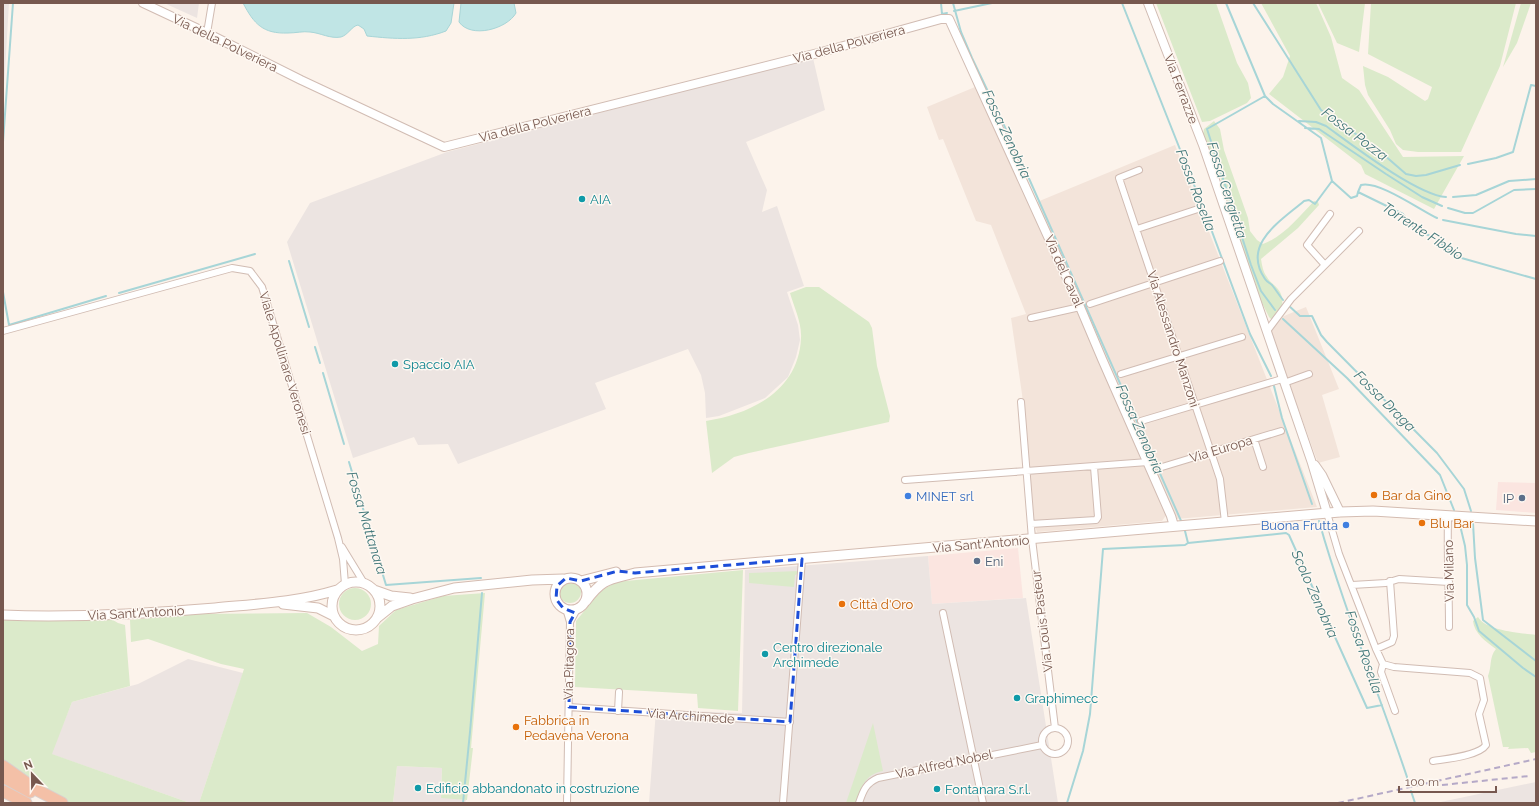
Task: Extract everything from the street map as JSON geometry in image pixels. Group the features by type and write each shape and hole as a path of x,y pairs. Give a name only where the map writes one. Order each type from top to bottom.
{"highway":[{"path":"3,766 37,790 62,803"},
{"path":"3,777 52,803"},
{"path":"3,791 26,803"}],"main road":[{"name":"Via Sant'Antonio","path":"577,608 586,601 599,584 609,579 635,573 1340,512 1373,511 1536,521"},
{"name":"Via Sant'Antonio","path":"269,603 318,608 334,616 344,627 358,630 366,628 392,606 454,588 532,580 563,580 570,577 581,581 593,579 618,571 635,573"},
{"path":"556,599 555,590 563,580"},
{"path":"345,584 358,581 364,583"},
{"path":"581,581 587,592 586,601"},
{"name":"Via Sant'Antonio","path":"515,582 546,587 563,608"},
{"name":"Via Sant'Antonio","path":"364,583 374,590 391,596 412,599"},
{"name":"Via Sant'Antonio","path":"3,615 46,617 125,616 269,603 318,595 337,590 345,584"},
{"path":"334,616 332,602 337,590"},
{"path":"374,590 378,595 380,607 377,618"},
{"path":"563,608 570,610 577,608"}],"street":[{"name":"Via della Polveriera","path":"143,3 301,80 446,147 818,53 941,19 949,19"},
{"path":"207,33 212,3"},
{"name":"Via Ferrazze","path":"1148,3 1203,145 1312,463"},
{"name":"Via del Caval","path":"949,19 1080,306 1148,462 1174,526"},
{"name":"Via Alessandro Manzoni","path":"1139,170 1118,178 1155,283 1220,479 1225,522"},
{"path":"1137,230 1201,208"},
{"path":"1325,265 1307,245 1330,214"},
{"path":"1267,331 1291,299 1359,231"},
{"path":"1090,304 1220,261"},
{"name":"Viale Apollinare Veronesi","path":"3,331 232,268 250,271 262,287 339,543 343,559 345,584"},
{"path":"1031,318 1080,306"},
{"path":"1121,374 1242,337"},
{"path":"1141,421 1308,374"},
{"name":"Via Louis Pasteur","path":"1022,402 1032,539 1055,728"},
{"name":"Via Europa","path":"1162,467 1281,431"},
{"path":"1254,439 1263,467"},
{"path":"904,480 1148,462"},
{"path":"1312,463 1322,475 1340,512"},
{"path":"1312,463 1339,554 1383,664 1381,672 1395,712"},
{"path":"1031,524 1096,520 1098,517 1094,467"},
{"name":"Via Milano","path":"1448,516 1447,565 1449,582 1449,627"},
{"name":"Viale Apollinare Veronesi","path":"339,543 364,583"},
{"path":"783,803 802,559"},
{"path":"1352,585 1390,581 1399,578 1449,582"},
{"path":"1376,649 1392,642 1394,636 1390,581"},
{"name":"Via Pitagora","path":"563,608 567,612 570,622 567,803"},
{"name":"Via Pitagora","path":"570,622 577,608"},
{"path":"942,613 983,803"},
{"path":"1383,664 1394,667 1470,673 1480,678 1484,700 1479,714 1486,746 1484,749 1473,754 1433,761"},
{"path":"618,711 619,692"},
{"name":"Via Archimede","path":"569,707 790,722"},
{"path":"1055,728 1059,728 1068,738 1067,747 1061,753 1056,754 1048,752 1042,745 1044,733 1055,728"},
{"name":"Via Alfred Nobel","path":"859,803 864,789 871,781 878,778 1042,745"}],"highlighted area":[{"path":"802,559 790,722 569,707 570,622 575,613 563,608 556,599 557,586 566,578 581,581 618,571 635,573"}],"shaded area":[{"path":"3,3 9,3 3,104"},
{"path":"164,3 199,3 197,18"},
{"name":"AIA","path":"813,58 825,110 746,142 767,190 762,212 777,206 804,286 787,292 798,325 800,340 796,357 788,377 765,398 719,416 706,418 705,393 701,375 688,349 595,383 606,409 458,464 448,444 418,445 414,437 353,458 287,242 310,203 447,152"},
{"path":"975,87 1048,246 1078,305 1167,514 1162,521 1037,532 1033,521 1022,394 1011,318 1026,314 991,225 976,221 943,139 939,140 927,107"},
{"path":"1175,145 1317,507 1176,519 1037,202"},
{"path":"1306,307 1339,389 1322,395 1340,457 1318,463 1267,323"},
{"path":"1498,482 1536,483 1536,513 1496,510"},
{"path":"1018,548 1023,598 932,604 928,556"},
{"path":"928,556 932,604 1026,598 1058,803 649,803 656,710 742,713 745,570"},
{"path":"188,659 243,673 199,803 190,803 51,754 72,702 138,684"},
{"path":"397,766 442,768 441,797 466,800 465,803 393,803"},
{"path":"1536,782 1536,803 1436,803"}],"green space":[{"path":"1156,3 1216,3 1237,63 1248,83 1251,98 1247,103 1210,121 1202,122"},
{"path":"1261,3 1316,3 1331,37 1342,78 1359,90 1403,157 1464,156 1434,209 1365,174 1361,165 1269,94 1283,77 1290,56"},
{"path":"1318,3 1365,3 1359,52 1337,43"},
{"path":"1371,3 1516,3 1500,66 1461,152 1418,152 1403,150 1396,144 1390,130 1368,95 1365,85 1363,66 1388,77 1425,101 1428,99 1432,87 1368,54"},
{"path":"1521,3 1531,3 1517,43 1503,67"},
{"path":"1214,121 1220,129 1224,150 1248,218 1250,231 1257,240 1263,244 1270,241 1291,226 1314,201 1318,202 1319,205 1298,228 1261,259 1265,273 1282,296 1282,307 1278,314 1271,319 1261,301 1223,190 1220,175 1203,134 1204,129"},
{"path":"806,287 819,287 869,322 872,328 877,366 890,416 889,422 734,457 712,473 706,421 723,418 756,405 770,396 782,385 792,372 798,356 801,332 790,293"},
{"path":"743,570 738,711 698,708 697,694 575,687 576,621 600,592 615,582"},
{"path":"798,571 798,574 795,575 794,587 749,583 749,573"},
{"path":"570,581 578,584 581,592 578,600 570,603 562,600 559,592 562,584"},
{"path":"352,588 358,588 367,592 371,604 367,616 358,620 352,620 343,616 339,607 339,601 343,592"},
{"path":"485,593 471,748 473,748 467,800 441,798 442,768 397,766 393,803 199,803 244,669 221,664 148,639 131,642 130,620 189,614 307,613 331,627 362,651 378,644 379,626 396,610 443,596"},
{"path":"3,617 113,620 125,625 130,686 72,702 52,754 190,803 68,803 3,764"},
{"path":"1478,617 1482,622 1496,628 1536,635 1536,752 1531,753 1528,748 1508,749 1509,747 1503,747 1488,676 1491,658 1496,649 1478,633 1473,621"},
{"path":"873,723 883,771 868,778 862,786 856,803 846,803"}],"water":[{"path":"243,3 454,3 451,23 446,31 417,38 388,38 367,36 364,29 358,25 341,37 329,37 307,32 272,32 255,22"},
{"path":"461,3 514,3 516,13 505,24 489,30 472,30 459,22"}],"waterway":[{"name":"Fossa Mattanara","path":"3,142 13,3"},
{"path":"941,3 942,14 947,13"},
{"name":"Fossa Zenobria","path":"953,3 961,32 972,58 1023,165 1182,523"},
{"path":"954,11 992,3"},
{"name":"Fossa Rosella","path":"1122,3 1204,210 1250,334 1271,376"},
{"name":"Torrente Fibbio","path":"1226,3 1265,96 1273,104 1321,138 1332,181 1351,198 1357,196 1358,192 1403,214 1414,228 1434,238 1458,257 1536,279"},
{"name":"Fossa Pozza","path":"1253,3 1321,110 1376,148 1406,174 1416,176 1426,175 1460,165"},
{"name":"Fossa Pozza","path":"1468,164 1496,158 1513,152 1531,85 1536,86"},
{"name":"Fossa Cengietta","path":"1265,96 1207,129 1251,265 1261,291 1275,310"},
{"path":"1299,121 1316,122 1326,126 1384,168 1419,188 1446,197"},
{"path":"1305,128 1319,129 1422,197 1442,206"},
{"path":"1453,197 1476,195 1509,181 1536,179"},
{"name":"Fossa Draga","path":"1283,300 1272,285 1265,279 1259,266 1258,255 1261,244 1275,225 1304,201 1309,200 1315,204 1332,181"},
{"name":"Torrente Fibbio","path":"1358,192 1361,185 1378,187 1437,218"},
{"path":"1448,208 1465,213 1473,213 1514,190 1536,189"},
{"name":"Torrente Fibbio","path":"1443,220 1516,234 1536,236"},
{"name":"Fossa Mattanara","path":"119,293 255,254"},
{"name":"Fossa Mattanara","path":"289,261 309,327"},
{"name":"Fossa Mattanara","path":"3,292 9,325 106,296"},
{"name":"Fossa Draga","path":"1288,305 1300,316 1312,316 1321,335 1327,342 1437,453 1464,489 1471,511"},
{"name":"Fossa Cengietta","path":"1283,319 1347,378 1440,475 1454,510"},
{"name":"Fossa Mattanara","path":"315,347 320,363"},
{"name":"Fossa Mattanara","path":"323,373 344,444"},
{"name":"Fossa Rosella","path":"1274,386 1282,418 1312,504"},
{"name":"Fossa Mattanara","path":"349,462 386,585 481,578"},
{"name":"Fossa Rosella","path":"1319,521 1351,620 1409,783"},
{"name":"Fossa Cengietta","path":"1459,521 1465,546 1467,565 1467,605 1474,617 1479,631 1536,677"},
{"name":"Fossa Draga","path":"1473,523 1475,558 1483,620 1536,661"},
{"name":"Fossa Zenobria","path":"1067,803 1083,751 1090,714 1103,549 1185,545 1188,543 1184,527"},
{"name":"Scolo Zenobria","path":"1188,543 1286,533 1289,535 1367,708 1382,705"},
{"name":"Fossa Mattanara","path":"463,803 482,593"},
{"name":"Fossa Rosella","path":"1411,791 1415,803"}],"railway":[{"path":"1338,803 1536,759"},
{"path":"1442,785 1529,776"}],"place":[{"name":"AIA","path":"582,199"},
{"name":"Spaccio AIA","path":"395,364"},
{"name":"Bar da Gino","path":"1374,495"},
{"name":"MINET srl","path":"908,496"},
{"name":"IP","path":"1522,498"},
{"name":"Blu Bar","path":"1422,523"},
{"name":"Buona Frutta","path":"1346,525"},
{"name":"Eni","path":"977,561"},
{"name":"Città d'Oro","path":"842,604"},
{"name":"Centro direzionale Archimede","path":"765,654"},
{"name":"Graphimecc","path":"1017,698"},
{"name":"Fabbrica in Pedavena Verona","path":"516,727"},
{"name":"Edificio abbandonato in costruzione","path":"418,788"},
{"name":"Fontanara S.r.l.","path":"937,789"}]}
